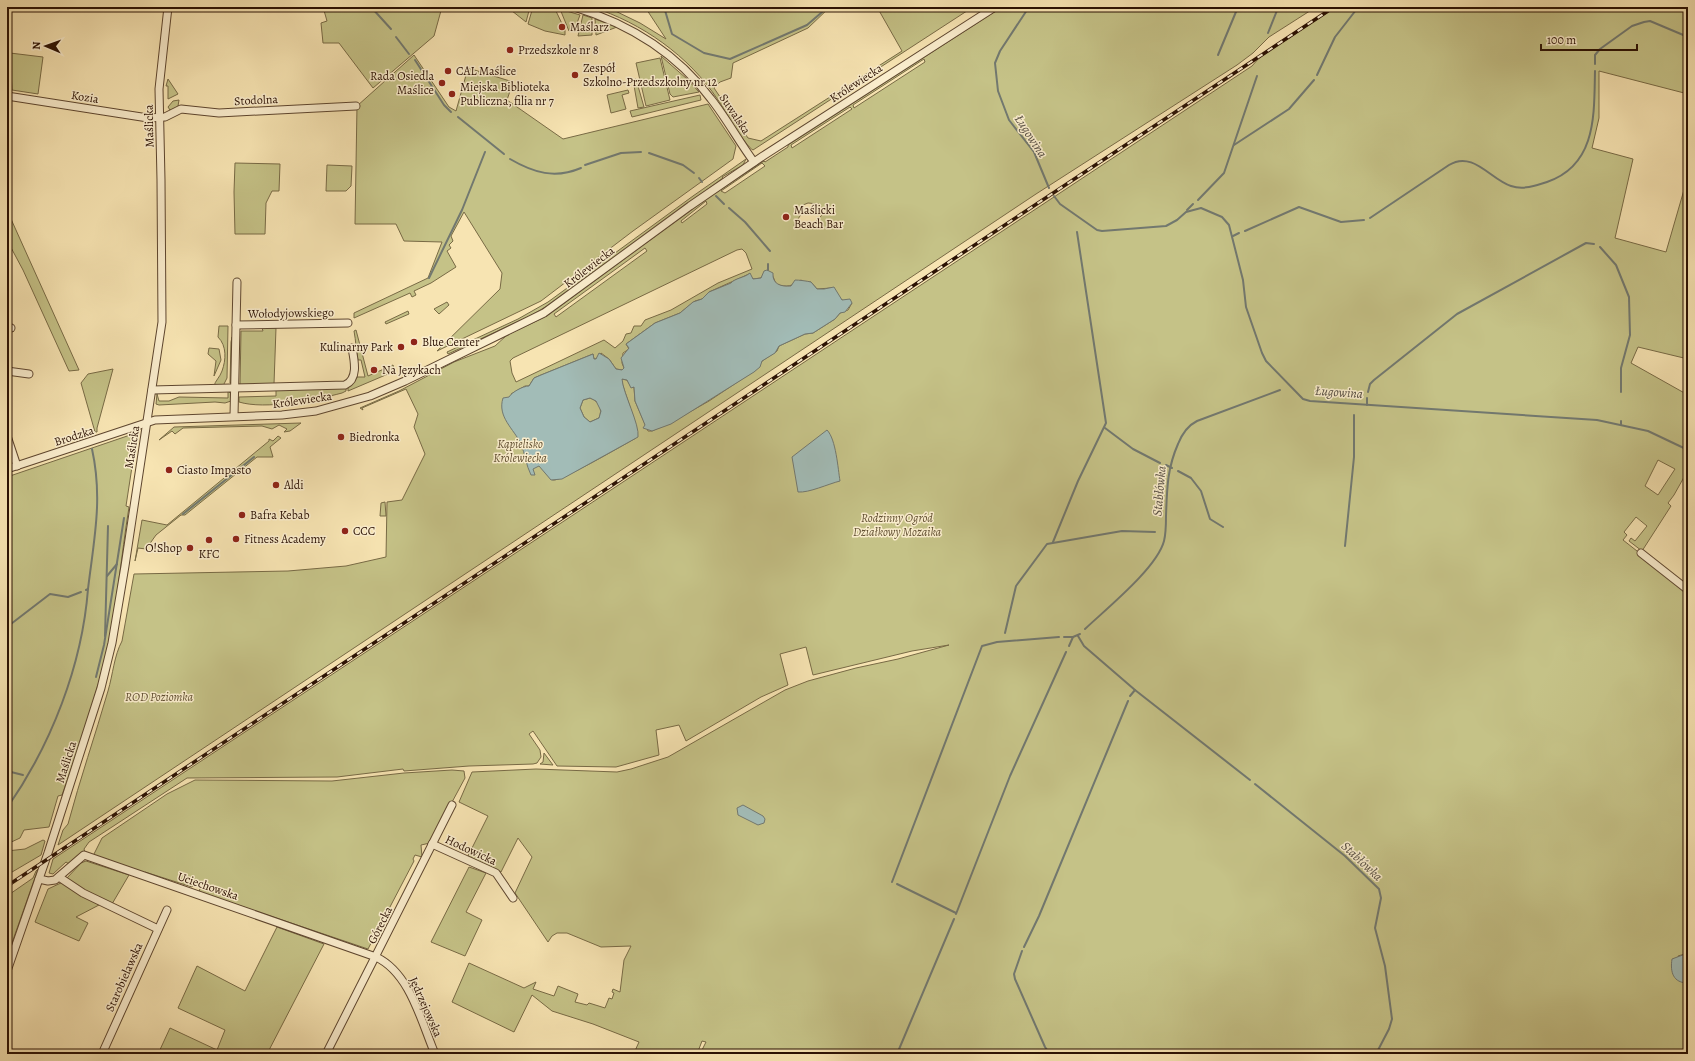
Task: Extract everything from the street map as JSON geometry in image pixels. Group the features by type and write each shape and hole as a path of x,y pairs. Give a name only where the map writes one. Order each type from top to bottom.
{"street":[{"name":"Maślicka","path":"7,971 39,879 107,664 152,390 162,312 159,118 160,77 168,7"},
{"name":"Suwalska","path":"574,7 625,26 659,46 674,58 700,84 754,162"},
{"name":"Królewiecka","path":"147,422 165,418 304,413 355,401 405,381 532,320 564,300 690,206 754,162 995,7"},
{"name":"Kozia","path":"7,96 148,118 159,118"},
{"name":"Stodolna","path":"159,118 182,109 219,113 356,106"},
{"path":"234,416 232,388 237,282"},
{"name":"Wołodyjowskiego","path":"236,325 348,323"},
{"path":"152,390 349,384 352,380 355,362 352,348"},
{"path":"7,371 29,374"},
{"name":"Brodzka","path":"7,469 147,422"},
{"path":"7,436 17,466"},
{"path":"1641,553 1688,590"},
{"name":"Górecka","path":"326,1054 452,805"},
{"name":"Hodowicka","path":"432,844 496,873 513,898"},
{"name":"Uciechowska","path":"59,877 84,855 376,956"},
{"path":"39,879 51,881 59,877 83,892 158,929"},
{"name":"Starobielawska","path":"102,1054 167,910"},
{"name":"Jędrzejowska","path":"376,956 392,967 400,976 435,1054"}],"green space":[{"path":"323,7 442,7 434,36 373,88 339,43 323,43 321,23 327,21"},
{"path":"507,7 530,7 526,22"},
{"path":"533,7 555,9 565,30 565,35 545,31 528,24"},
{"path":"592,7 607,7 640,23 666,39 645,7 830,7 808,28 733,63 731,78 720,82 714,88 748,138 761,141 902,51 877,7 973,7 753,150 740,135 706,84 679,55 663,43 629,22"},
{"path":"1002,7 1316,7 1269,37 1253,53 1237,65 1036,194 58,845 63,830 68,824 108,691 115,659 122,641 134,574 288,571 346,566 386,557 387,502 402,500 425,454 414,427 418,414 406,389 362,408 363,410 360,408 399,391 454,362 495,346 507,335 545,317 706,199 764,161 765,162 788,147 788,145","holes":["924,59 925,62 854,108 853,105","850,107 852,109 792,148 791,145","762,163 765,166 725,193 721,191","706,201 707,204 682,223 681,221","808,203 819,204 824,212 817,221 796,228 794,225 804,210 803,205","645,248 647,251 556,317 554,314","742,249 746,253 752,269 718,283 671,310 645,320 641,326 634,326 631,333 626,334 623,341 615,348 604,340 516,382 512,373 510,361 513,358 737,250","749,274 753,279 761,278 764,274 772,274 776,284 786,286 792,285 801,280 804,282 811,282 817,289 831,288 842,300 852,303 848,310 840,313 835,319 813,333 805,334 779,346 777,351 762,361 757,369 709,401 672,422 652,431 648,431 635,401 634,387 631,387 627,380 621,379 633,417 636,438 567,475 558,479 551,479 545,472 511,394 525,386 529,386 534,378 593,354 594,359 596,359 601,353 609,359 616,369 622,370 624,368 622,363 623,353 629,349 626,344 655,323 680,313 695,301 702,299 709,292"]},
{"name":"Rodzinny Ogród Działkowy Mozaika","path":"1336,7 1688,7 1688,94 1599,71 1599,118 1592,148 1633,159 1615,238 1666,252 1688,176 1688,359 1638,347 1631,363 1688,395 1688,470 1668,503 1671,506 1642,551 1629,541 1631,538 1635,541 1647,526 1636,517 1624,532 1627,535 1623,540 1688,591 1688,953 1678,956 1686,983 1688,983 1688,1054 700,1054 706,1042 702,1041 697,1054 635,1054 634,1053 639,1042 593,1024 552,1011 532,995 514,1032 452,1002 469,963 524,988 536,982 533,989 554,996 558,986 578,994 575,1002 587,1005 589,1003 605,1008 609,998 612,999 614,993 612,992 613,989 620,992 624,960 631,946 601,947 567,933 557,933 552,936 548,942 515,893 532,857 518,838 501,872 468,856 488,816 459,802 472,772 536,769 617,772 631,769 668,757 785,690 808,681 949,645 912,651 813,675 806,647 780,654 788,685 761,697 686,741 679,725 656,730 659,755 616,767 557,766 533,731 529,734 540,750 541,757 537,763 533,764 469,766 404,771 403,769 337,777 187,778 89,842 84,849 85,852 69,864 66,862 53,874 49,873 53,859 1252,66 1259,58","holes":["1658,460 1675,469 1658,495 1645,486"]},
{"path":"560,9 580,15 574,31 569,31"},
{"path":"583,15 592,18 592,35 578,36"},
{"path":"595,19 617,27 596,35"},
{"path":"10,53 43,57 38,94 12,90"},
{"path":"414,55 449,107 456,111 468,68 513,82 507,100 563,139 708,104 736,146 733,159 633,231 541,301 437,351 500,289 502,273 464,212 451,236 453,241 449,245 451,248 447,251 456,267 431,283 414,291 416,295 412,297 410,293 354,318 354,313 428,278 442,242 404,241 396,224 355,224 357,106"},
{"path":"661,56 699,92 673,97 670,94"},
{"path":"660,58 670,100 646,106 636,63"},
{"path":"168,79 178,94 168,99 168,86 166,86"},
{"path":"636,79 644,107 638,108 633,80"},
{"path":"628,90 629,93 622,95 626,109 611,113 607,95"},
{"path":"700,95 701,100 632,117 630,111"},
{"path":"179,100 178,106 173,111 170,110 168,107 173,101"},
{"path":"746,159 743,165 722,177 723,178 549,305 528,317 448,354 447,352 518,319 548,302"},
{"path":"235,163 280,164 279,191 272,191 266,203 265,234 235,234"},
{"path":"327,165 352,166 351,186 346,191 326,191"},
{"path":"7,173 11,174 11,219 79,370 69,371 23,270 8,242 7,258"},
{"path":"447,302 449,305 439,314 434,309"},
{"path":"408,311 409,314 386,324 385,322"},
{"path":"219,326 228,326 227,378 223,386 214,386 222,371 225,358 223,345 218,337"},
{"path":"262,328 276,328 274,384 240,385 241,331 263,331"},
{"path":"356,330 368,376 393,365 395,371 348,391 348,387 356,377 365,377 361,360 358,360 357,357 354,331"},
{"path":"232,337 231,382 230,383 231,342"},
{"path":"209,348 219,349 221,360 214,376 216,361 208,354"},
{"path":"113,369 97,432 95,432 81,383 88,374"},
{"path":"346,387 346,391 342,393 276,405 239,402 239,397 276,396 276,390"},
{"path":"228,391 231,394 231,401 225,403 156,404 157,394 159,401 169,401 179,397 228,398"},
{"path":"590,398 598,403 601,412 599,418 590,422 584,417 580,408 583,400"},
{"path":"301,423 290,431 284,432 287,429 279,425 272,429 262,426 183,428 175,434 172,431 159,440 174,427"},
{"path":"136,433 126,506 129,507 113,620 101,675 91,710 62,795 58,796 49,827 24,830 20,838 7,844 7,477"},
{"path":"278,436 281,438 270,447 273,457 257,457 185,515 181,515 156,535 146,549 138,548 135,561 142,520 167,525 269,441 269,439 273,441"},
{"path":"385,502 386,516 380,516 381,503"},
{"path":"544,753 553,765 540,764 543,762"},
{"path":"452,770 464,771 465,778 430,843 421,845 422,857 415,855 413,859 414,861 368,949 199,892 201,885 194,883 192,887 145,872 145,874 95,857 94,854 102,838 167,794 195,780 332,781 404,773"},
{"path":"43,840 45,841 41,855 7,875 7,851 25,849"},
{"path":"86,861 129,875 112,904 89,894 67,878 81,863"},
{"path":"469,867 486,873 466,912 482,920 465,956 431,942"},
{"path":"38,869 7,957 7,896 33,878"},
{"path":"63,882 99,905 76,917 88,923 79,941 35,922 48,889"},
{"path":"277,927 324,944 267,1054 158,1054 170,1028 217,1050 225,1030 178,1008 197,966 245,991"}],"water":[{"path":"767,270 773,273 774,280 778,284 784,286 791,286 795,280 797,280 811,282 817,289 834,287 842,300 850,299 852,303 845,312 840,313 835,319 813,333 805,334 779,346 775,353 762,361 760,367 754,372 671,424 652,431 643,428 645,425 635,401 634,387 631,388 627,380 622,379 638,432 638,437 562,479 551,480 539,466 533,469 535,475 531,475 521,444 504,417 502,411 503,398 509,397 518,390 529,386 534,378 593,354 594,359 596,359 599,353 609,359 616,369 622,370 624,368 621,358 629,348 626,344 655,323 680,313 693,302 702,299 709,292 750,273 753,279 761,278 764,271","holes":["590,398 596,401 601,411 599,418 590,422 584,417 580,408 583,400"]},
{"path":"827,430 835,447 840,481 813,490 798,492 792,457"},
{"path":"743,805 763,816 765,819 764,823 758,825 738,815 737,808"},
{"path":"1688,953 1688,983 1683,983 1674,976 1671,964 1672,959"}],"waterway":[{"path":"371,7 391,29"},
{"name":"Ługowina","path":"664,7 672,34 704,53 730,59 807,25 828,7"},
{"name":"Ługowina","path":"1029,7 1000,51 995,63 998,91 1009,120 1034,152 1049,188"},
{"path":"1218,55 1238,7"},
{"path":"1317,75 1335,37 1356,10 1385,7"},
{"path":"1268,33 1278,8"},
{"path":"1595,64 1595,55 1600,49 1632,26 1644,22 1650,21 1688,37"},
{"path":"396,37 409,54"},
{"path":"415,60 444,105 451,112"},
{"path":"1370,218 1449,165 1458,161 1474,163 1504,183 1511,186 1524,188 1547,182 1563,174 1575,164 1584,151 1589,136 1593,121 1595,71"},
{"path":"1198,200 1224,173 1257,76"},
{"path":"1234,145 1289,109 1314,80"},
{"path":"458,117 504,154"},
{"path":"429,278 462,210 485,152"},
{"path":"585,165 621,153 641,152"},
{"path":"649,153 683,165 694,173"},
{"path":"510,159 528,168 545,173 562,173 581,168"},
{"path":"699,178 702,182"},
{"path":"716,196 724,204"},
{"name":"Ługowina","path":"1054,196 1060,204 1097,230 1102,231 1166,226 1177,220 1186,212 1201,208 1222,217 1229,225 1243,280 1246,307 1262,353 1266,361 1303,399 1310,401 1597,420 1648,431 1688,450"},
{"name":"Ługowina","path":"1187,210 1193,204"},
{"path":"1245,231 1299,207 1341,222 1364,220"},
{"path":"729,208 745,222 770,251"},
{"path":"1053,542 1078,481 1106,423 1077,232"},
{"path":"1233,236 1239,233"},
{"path":"1368,392 1370,384 1374,380 1457,314 1586,243 1594,244"},
{"path":"1600,247 1616,265 1629,297 1630,335 1621,368 1621,392"},
{"path":"768,264 768,270"},
{"name":"Stabłówka","path":"1085,629 1130,588 1152,563 1159,552 1165,535 1167,488 1170,471 1174,453 1185,431 1190,425 1197,421 1280,390"},
{"name":"Ługowina","path":"1367,398 1367,405"},
{"path":"1345,546 1354,457 1354,415"},
{"path":"1105,428 1133,449 1160,463"},
{"path":"86,590 88,589 93,553 97,502 97,485 92,449"},
{"path":"183,514 254,457"},
{"name":"Stabłówka","path":"1166,465 1172,468"},
{"path":"1178,471 1191,478 1201,491 1210,519 1223,527"},
{"path":"96,677 104,645 124,518"},
{"path":"105,636 108,526"},
{"path":"1005,633 1016,586 1047,544 1122,531 1155,532"},
{"path":"107,576 117,564"},
{"path":"7,808 23,784 37,758 62,704 79,647 85,618 88,589"},
{"path":"7,627 50,594 68,597 81,592"},
{"name":"Stabłówka","path":"1064,637 1073,637 1080,634"},
{"name":"Stabłówka","path":"1078,636 1084,646 1135,690 1250,780"},
{"path":"892,882 982,646 997,642 1059,637"},
{"path":"1069,646 1073,637"},
{"path":"956,914 1010,776 1066,652"},
{"name":"Stabłówka","path":"1130,696 1135,690"},
{"path":"1024,947 1039,916 1128,701"},
{"path":"7,771 23,775"},
{"name":"Stabłówka","path":"1255,784 1345,856 1379,889 1381,898 1375,928 1385,966 1392,1019 1389,1029 1376,1054"},
{"path":"897,884 956,913"},
{"path":"897,1054 954,919"},
{"path":"1022,951 1014,974 1015,979 1045,1047 1050,1054"}],"railway":[{"path":"7,886 1334,7"}],"place":[{"name":"Maślarz","path":"562,27"},
{"name":"Przedszkole nr 8","path":"510,50"},
{"name":"CAL Maślice","path":"448,71"},
{"name":"Zespół Szkolno-Przedszkolny nr 12","path":"575,75"},
{"name":"Rada Osiedla Maślice","path":"442,83"},
{"name":"Miejska Biblioteka Publiczna, filia nr 7","path":"452,94"},
{"name":"Maślicki Beach Bar","path":"786,217"},
{"name":"Blue Center","path":"414,342"},
{"name":"Kulinarny Park","path":"401,347"},
{"name":"Na Językach","path":"374,370"},
{"name":"Biedronka","path":"341,437"},
{"name":"Ciasto Impasto","path":"169,470"},
{"name":"Aldi","path":"276,485"},
{"name":"Bafra Kebab","path":"242,515"},
{"name":"CCC","path":"345,531"},
{"name":"Fitness Academy","path":"236,539"},
{"name":"KFC","path":"209,540"},
{"name":"O!Shop","path":"190,548"}],"park label":[{"name":"Kąpielisko Królewiecka","path":"520,451"},
{"name":"ROD Poziomka","path":"159,697"}]}
